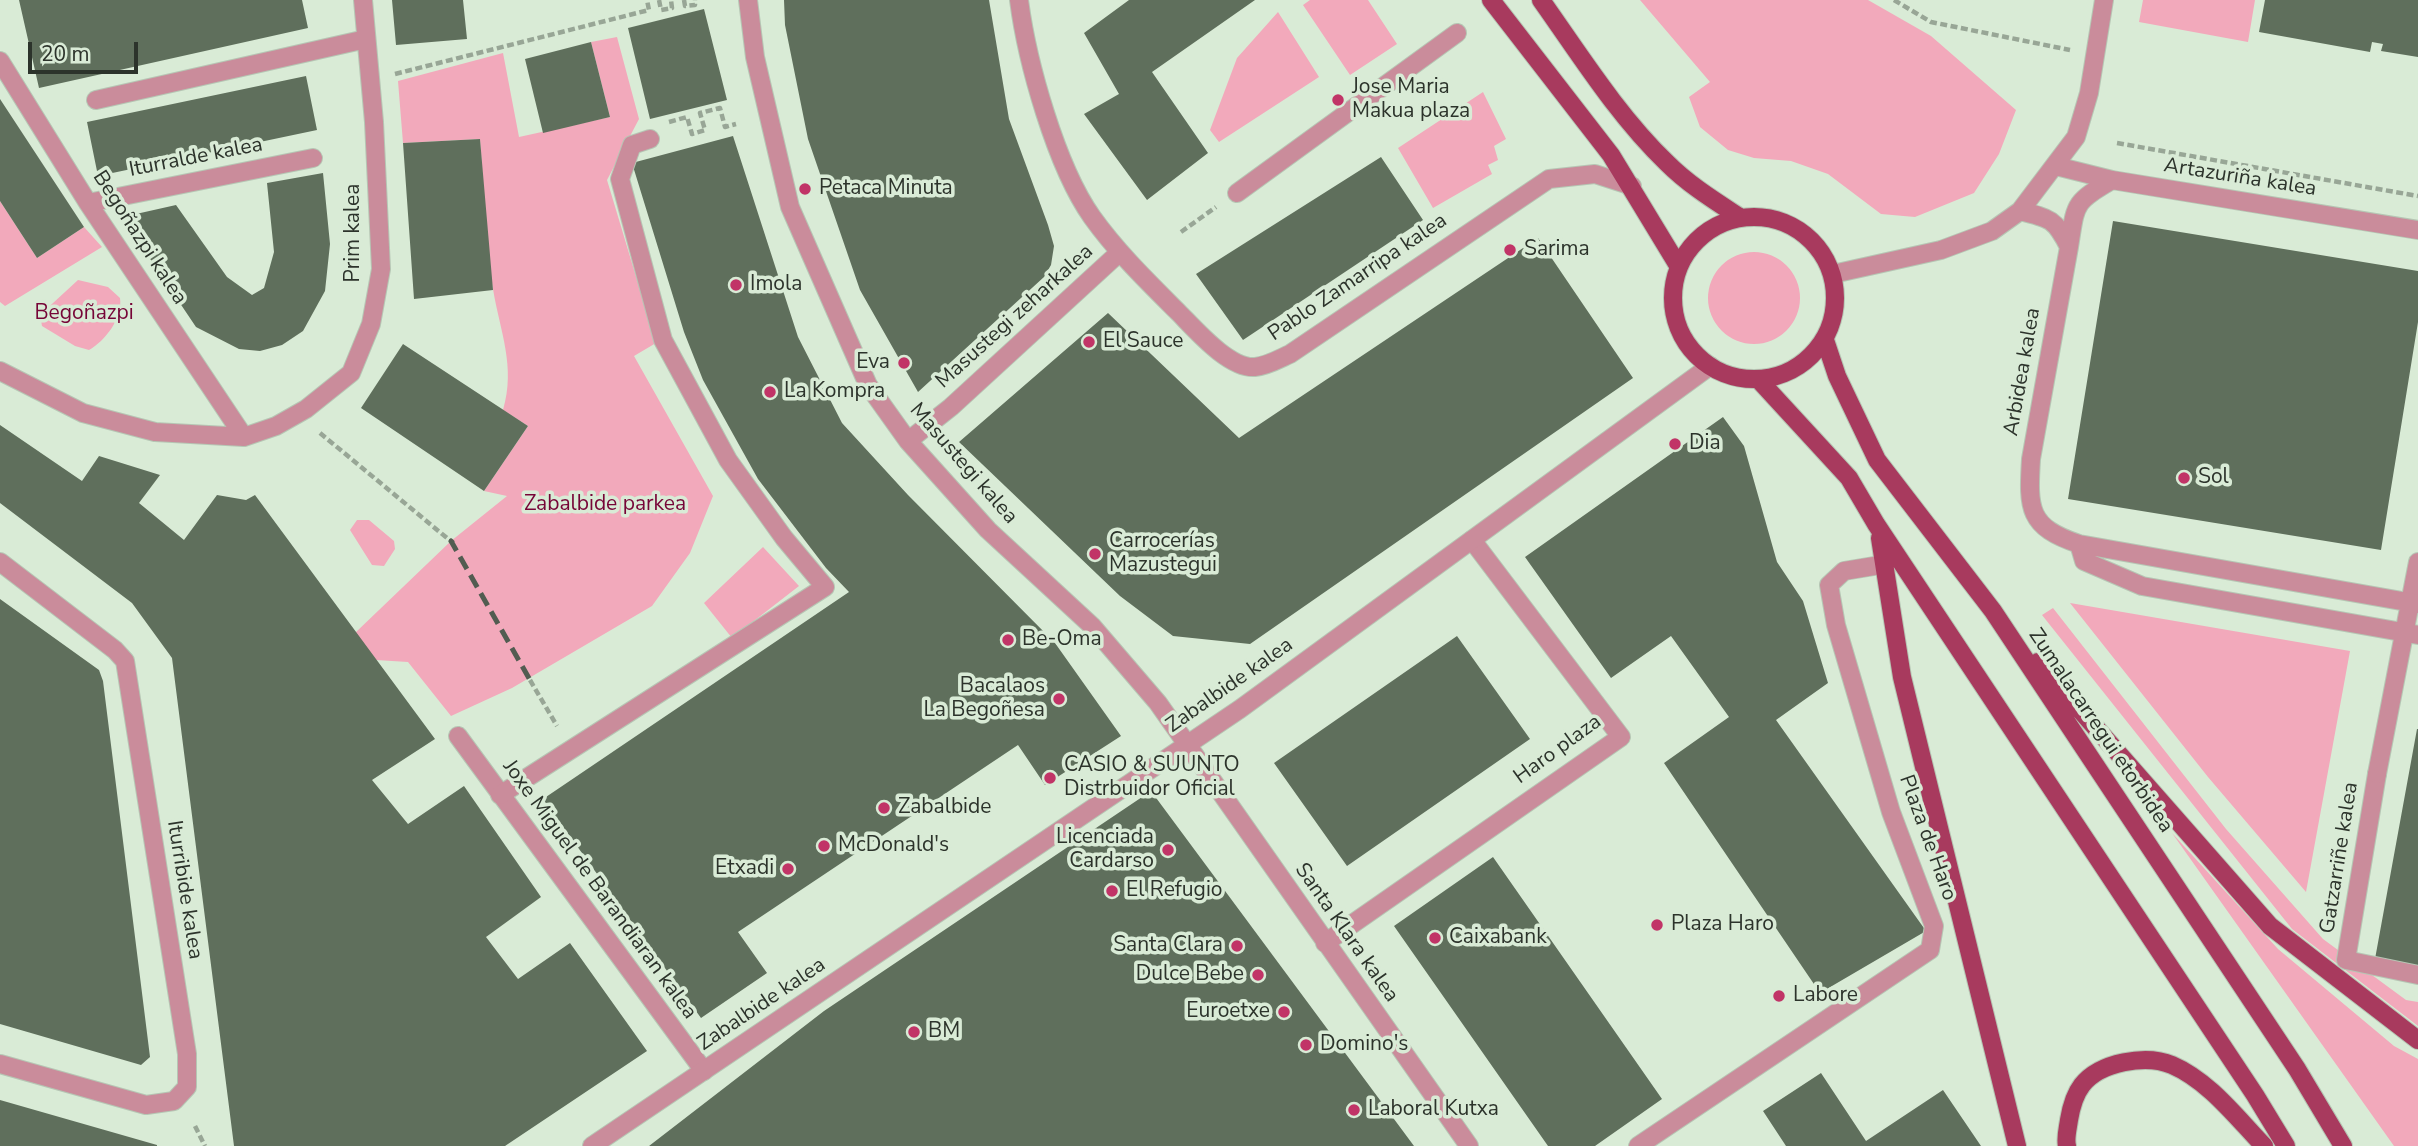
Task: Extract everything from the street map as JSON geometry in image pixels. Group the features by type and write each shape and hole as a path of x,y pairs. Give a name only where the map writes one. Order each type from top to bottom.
{"main road":[{"path":"1491,0 1632,186 1679,267"},
{"path":"1541,0 1617,106 1667,164 1704,194 1741,218"},
{"path":"1741,218 1774,219 1804,233 1817,245 1833,274 1836,297 1833,319 1825,340 1796,368 1778,376 1758,379 1733,377 1710,366 1696,355 1676,323 1673,285 1689,249 1704,234 1721,224 1741,218"},
{"name":"Zumalacarregui etorbidea","path":"1825,340 1837,376 1877,460 1993,611 2297,1069 2343,1146"},
{"path":"1758,379 1849,478 1876,524 2255,1095 2286,1146"},
{"path":"1876,524 1886,564 1902,677 2017,1146"},
{"path":"1993,611 2270,926 2418,1040"},
{"path":"2067,1146 2071,1109 2082,1084 2106,1066 2141,1061 2169,1063 2190,1074 2208,1088 2264,1146"}],"street":[{"name":"Prim kalea","path":"0,371 83,413 155,432 243,437 276,426 306,409 351,373 371,324 381,270 374,122 363,0"},
{"name":"Masustegi kalea","path":"748,0 755,57 790,207 847,343 868,385 908,441 988,530 1091,626 1158,703 1185,746"},
{"name":"Pablo Zamarripa kalea","path":"1019,0 1040,92 1059,150 1083,203 1120,252 1211,344 1236,363 1253,368 1290,354 1549,179 1595,174 1632,186"},
{"path":"1833,274 1941,250 1992,231 2020,211 2076,137 2089,93 2104,0"},
{"path":"1237,193 1457,33"},
{"path":"96,100 366,39"},
{"name":"Begoñazpi kalea","path":"0,61 88,203 243,437"},
{"path":"500,795 825,587 784,538 727,460 663,340 620,179 632,145 650,139"},
{"name":"Iturralde kalea","path":"88,203 313,158"},
{"name":"Artazuriña kalea","path":"2056,166 2112,180 2418,230"},
{"name":"Arbidea kalea","path":"2112,180 2082,197 2075,213 2031,459 2029,494 2033,512 2042,525 2053,536 2079,544 2414,603"},
{"path":"2020,211 2047,217 2059,226 2069,247"},
{"name":"Masustegi zeharkalea","path":"908,441 951,407 1120,252"},
{"name":"Zabalbide kalea","path":"592,1146 1185,746 1710,366"},
{"name":"Haro plaza","path":"1325,943 1622,737 1472,540"},
{"name":"Arbidea kalea","path":"2079,544 2084,561 2142,586 2411,634"},
{"name":"Iturribide kalea","path":"0,562 116,650 125,661 187,1054 187,1087 174,1101 146,1105 0,1064"},
{"path":"2411,634 2418,562"},
{"name":"Plaza de Haro","path":"1639,1146 1930,950 1934,926 1891,812 1836,625 1829,585 1844,571 1886,564"},
{"name":"Gatzarriñe kalea","path":"2411,634 2377,774 2346,960 2418,975"},
{"name":"Joxe Miguel de Barandiaran kalea","path":"458,736 704,1071"},
{"name":"Santa Klara kalea","path":"1185,746 1469,1146"}],"path":[{"path":"393,75 649,10 647,0"},
{"path":"659,0 661,10 672,8 671,0"},
{"path":"684,0 685,6 695,5 695,0"},
{"path":"1894,0 1931,22 2077,51"},
{"path":"650,139 673,133 669,121 687,117 692,134 705,130 700,113 720,108 725,127 736,124"},
{"path":"2117,143 2418,196"},
{"path":"1181,232 1237,193"},
{"path":"314,428 453,543"},
{"path":"530,680 571,750"},
{"path":"195,1126 205,1146"}],"green space":[{"path":"1310,0 1368,0 1397,44 1350,75 1303,5"},
{"path":"1640,0 1868,0 1931,36 2016,110 1999,154 1974,193 1915,217 1881,214 1828,174 1791,161 1754,158 1728,150 1700,127 1689,97 1710,82"},
{"path":"2143,0 2255,0 2248,42 2139,22"},
{"path":"1278,12 1319,77 1219,142 1210,130 1237,58"},
{"name":"Zabalbide parkea","path":"617,37 639,119 607,180 656,343 634,356 713,496 690,553 652,606 512,688 451,716 408,662 376,660 355,633 451,541 507,496 484,491 528,426 503,410 507,394 507,364 488,252 480,139 403,143 398,81 503,53 519,137 610,117 591,42"},
{"path":"1483,92 1506,139 1494,146 1498,160 1488,165 1492,174 1433,208 1398,148"},
{"path":"0,201 37,258 84,227 102,247 5,306 0,302"},
{"path":"1754,252 1771,256 1786,266 1796,281 1800,298 1796,315 1786,330 1771,340 1754,344 1737,340 1722,330 1712,315 1708,298 1712,281 1722,266 1737,256"},
{"name":"Begoñazpi","path":"78,280 108,287 120,298 119,313 112,328 89,350 75,346 42,326 40,315"},
{"path":"357,520 369,520 394,541 395,549 384,566 372,565 350,530"},
{"path":"763,547 799,586 732,638 704,603"},
{"path":"2070,603 2350,651 2306,892 2208,777"},
{"path":"2053,608 2226,829 2323,939 2406,1000 2418,1002 2418,1026 2292,929 2042,615"},
{"path":"2172,833 2278,949 2394,1046 2418,1059 2418,1146 2394,1146"}],"building":[{"path":"19,0 302,0 308,28 39,88"},
{"path":"392,0 463,0 467,39 396,45"},
{"path":"784,0 989,0 1009,119 1048,225 1054,246 1051,265 1044,277 918,392 860,290 808,139 785,25"},
{"path":"1129,0 1255,0 1152,72 1208,153 1147,200 1084,114 1119,94 1084,33"},
{"path":"2265,0 2418,0 2418,57 2381,51 2383,44 2372,42 2370,52 2259,32"},
{"path":"704,9 727,100 650,119 628,28"},
{"path":"591,42 610,117 543,133 525,59"},
{"path":"306,76 317,130 98,176 87,122"},
{"path":"0,99 84,227 37,258 0,201"},
{"path":"733,136 798,337 842,423 908,495 1055,643 1121,736 1045,785 1018,745 738,932 767,973 701,1018 543,799 849,592 826,568 758,479 703,380 684,332 632,163"},
{"path":"480,139 493,290 414,299 403,143"},
{"path":"1381,157 1423,220 1243,340 1196,274"},
{"path":"323,173 330,244 325,291 303,331 282,345 260,351 239,349 196,327 126,223 136,214 176,205 227,277 252,295 264,288 274,252 267,183"},
{"path":"2113,221 2418,271 2418,322 2381,550 2068,499"},
{"path":"1538,238 1633,378 1250,644 1173,636 1120,596 959,442 1108,313 1239,438"},
{"path":"403,344 528,426 484,491 361,408"},
{"path":"1723,417 1744,446 1777,562 1803,601 1828,683 1776,720 1926,931 1820,993 1664,763 1729,717 1671,636 1611,678 1525,557"},
{"path":"0,425 82,481 99,456 160,475 139,503 184,540 217,495 246,500 255,495 435,739 372,780 408,824 464,786 541,897 486,937 518,979 570,943 647,1051 505,1146 234,1146 172,658 132,603 0,503"},
{"path":"0,599 99,670 103,681 150,1057 141,1065 0,1024"},
{"path":"1457,636 1530,739 1347,866 1274,763"},
{"path":"2418,729 2418,967 2375,959"},
{"path":"1151,791 1414,1146 649,1146 824,1011"},
{"path":"1493,857 1662,1099 1595,1146 1548,1146 1394,926"},
{"path":"1821,1073 1866,1141 1943,1090 1981,1146 1786,1146 1763,1111"},
{"path":"0,1100 157,1145 157,1146 0,1146"}],"railway":[{"path":"453,543 451,541 530,680"}],"place":[{"name":"Jose Maria Makua plaza","path":"1338,100"},
{"name":"Petaca Minuta","path":"805,189"},
{"name":"Sarima","path":"1510,250"},
{"name":"Imola","path":"736,285"},
{"name":"El Sauce","path":"1089,342"},
{"name":"Eva","path":"904,363"},
{"name":"La Kompra","path":"770,392"},
{"name":"Dia","path":"1675,444"},
{"name":"Sol","path":"2184,478"},
{"name":"Carrocerías Mazustegui","path":"1095,554"},
{"name":"Be-Oma","path":"1008,640"},
{"name":"Bacalaos La Begoñesa","path":"1059,699"},
{"name":"CASIO & SUUNTO Distrbuidor Oficial","path":"1050,778"},
{"name":"Zabalbide","path":"884,808"},
{"name":"McDonald's","path":"824,846"},
{"name":"Licenciada Cardarso","path":"1168,850"},
{"name":"Etxadi","path":"788,869"},
{"name":"El Refugio","path":"1112,891"},
{"name":"Plaza Haro","path":"1657,925"},
{"name":"Caixabank","path":"1435,938"},
{"name":"Santa Clara","path":"1237,946"},
{"name":"Dulce Bebe","path":"1258,975"},
{"name":"Labore","path":"1779,996"},
{"name":"Euroetxe","path":"1284,1012"},
{"name":"BM","path":"914,1032"},
{"name":"Domino's","path":"1306,1045"},
{"name":"Laboral Kutxa","path":"1354,1110"}]}
